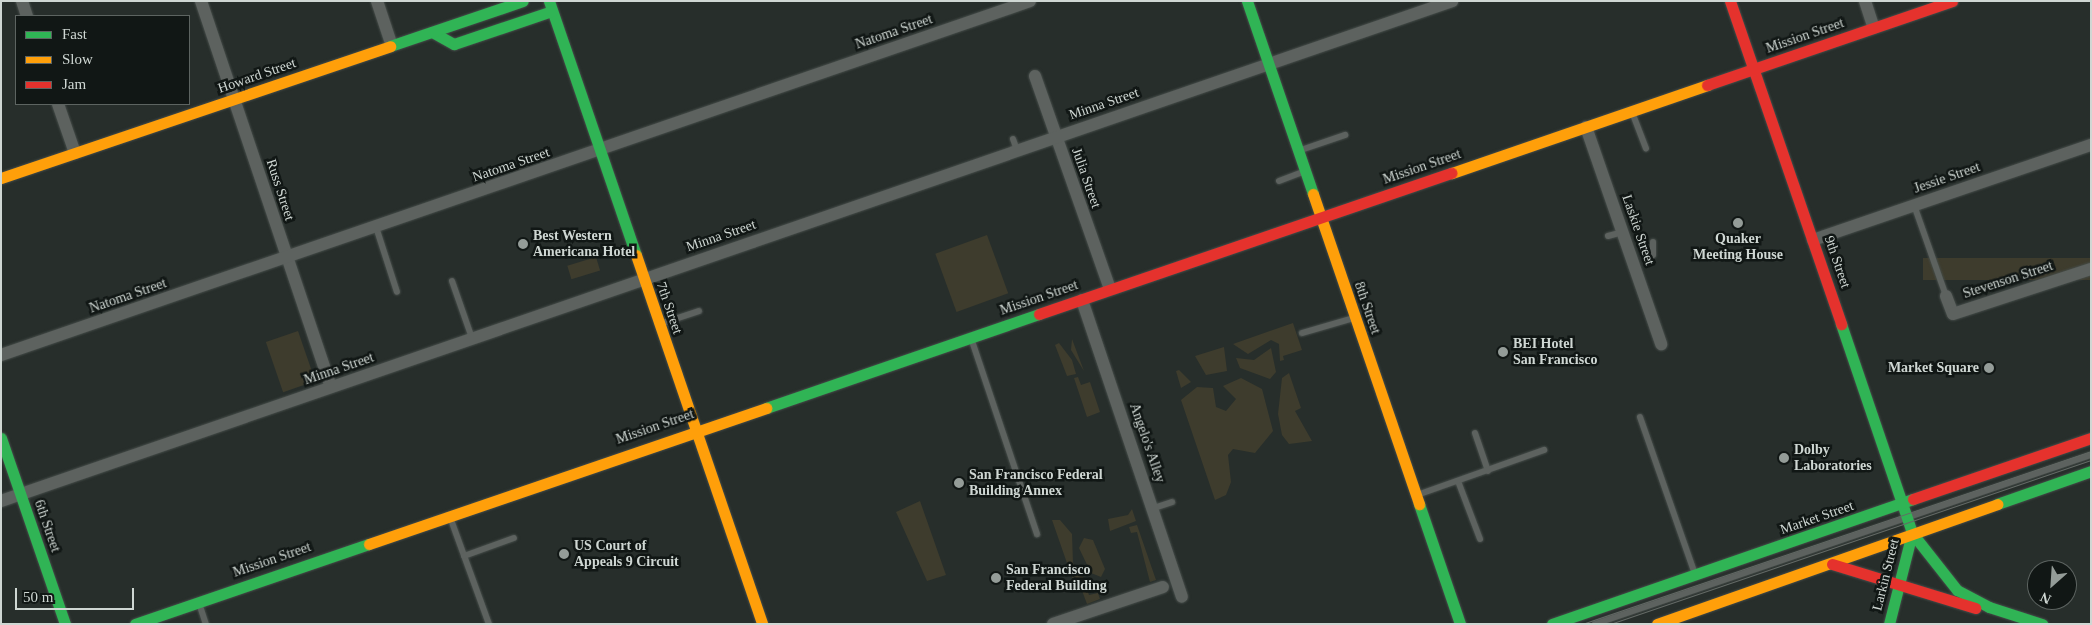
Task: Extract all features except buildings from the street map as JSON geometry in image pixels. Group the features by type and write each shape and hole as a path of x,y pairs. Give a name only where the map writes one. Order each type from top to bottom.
{"main road":[{"name":"Howard Street","path":"1,178 523,1"},
{"name":"8th Street","path":"1247,1 1460,624"},
{"name":"9th Street","path":"1730,1 1904,504 1912,533"},
{"name":"Mission Street","path":"135,624 695,429 1082,300 1952,1"},
{"path":"432,32 454,44 550,6"},
{"name":"7th Street","path":"550,6 762,624"},
{"name":"6th Street","path":"1,438 65,624"},
{"name":"Market Street","path":"1552,624 1696,576 2091,438"},
{"path":"1657,624 1832,564 1912,533 2091,472"},
{"path":"1912,533 1957,590 2012,615"},
{"name":"Larkin Street","path":"1889,624 1900,587 1912,533"},
{"path":"1832,564 1900,587 2042,624"}],"street":[{"path":"22,1 27,15"},
{"name":"Russ Street","path":"201,1 331,387"},
{"path":"377,1 392,46"},
{"name":"Natoma Street","path":"1,355 1030,1"},
{"name":"Minna Street","path":"1,501 644,279 1015,145 1056,137 1452,1"},
{"path":"1865,1 1874,28"},
{"name":"Julia Street","path":"1034,76 1110,289"},
{"path":"58,105 75,153"},
{"name":"Laskie Street","path":"1586,127 1662,344"},
{"name":"Jessie Street","path":"1813,240 2091,145"},
{"name":"Stevenson Street","path":"1946,296 1953,314 2091,269"},
{"name":"Angelo's Alley","path":"1082,300 1154,508 1182,597"},
{"path":"1053,624 1163,587"}],"lane":[{"path":"1632,111 1646,148"},
{"path":"1298,151 1344,135"},
{"path":"1279,181 1305,172"},
{"path":"1914,205 1946,296"},
{"path":"376,227 397,292"},
{"path":"1608,236 1623,232"},
{"path":"1653,242 1653,255"},
{"path":"452,281 472,338"},
{"path":"659,324 699,311"},
{"path":"1302,333 1355,318"},
{"path":"970,337 1037,534"},
{"path":"1640,417 1696,576"},
{"path":"1475,432 1488,471"},
{"path":"1416,496 1544,450"},
{"name":"Market Street","path":"1595,624 1907,516 2091,455"},
{"path":"1458,481 1480,538"},
{"path":"1154,508 1172,502"},
{"path":"450,514 489,624"},
{"path":"464,556 514,538"},
{"path":"199,602 206,624"}],"shaded area":[{"path":"987,235 1008,293 957,312 935,254"},
{"path":"596,257 600,270 571,279 567,266"},
{"path":"1923,258 2091,258 2091,280 1923,280"},
{"path":"1293,323 1302,350 1283,356 1284,360 1280,361 1279,344 1271,340 1248,354 1233,344"},
{"path":"298,331 315,381 283,392 266,342"},
{"path":"1072,339 1084,371 1071,350"},
{"path":"1059,343 1072,360 1076,374 1067,376 1055,345"},
{"path":"1224,347 1227,371 1206,375 1195,356"},
{"path":"1271,348 1276,372 1270,379 1240,368 1236,358 1254,360"},
{"path":"1179,370 1191,382 1181,388 1176,371"},
{"path":"1289,373 1301,408 1295,411 1312,441 1289,444 1282,435 1278,414 1282,378"},
{"path":"1078,377 1081,385 1090,382 1100,412 1087,417 1074,378"},
{"path":"1241,378 1262,389 1273,431 1255,453 1233,449 1228,455 1231,482 1226,495 1215,500 1181,400 1197,387 1213,388 1216,407 1226,411 1236,399 1223,386"},
{"path":"920,501 946,575 927,581 896,512"},
{"path":"1132,509 1136,521 1110,531 1108,519 1128,515"},
{"path":"1052,520 1060,520 1072,534 1073,563 1087,583 1075,586"},
{"path":"1137,525 1156,580 1150,582 1137,532 1131,533 1129,527"},
{"path":"1084,538 1093,540 1105,569 1101,577 1091,573 1079,548"},
{"path":"1086,587 1089,595 1098,593 1100,599 1087,604 1081,588"}],"tram line":[{"path":"1582,624 2091,451"},
{"path":"1610,624 2091,460"}],"traffic: fast":[{"path":"390,46 523,1"},
{"path":"549,1 636,255"},
{"path":"1247,1 1313,194"},
{"path":"432,32 454,44 552,11"},
{"path":"766,408 1039,314"},
{"path":"1841,324 1912,533 1957,590 1989,607 2042,624"},
{"path":"1,438 65,624"},
{"path":"1997,504 2091,471"},
{"path":"1552,624 1913,499"},
{"path":"1419,504 1460,624"},
{"path":"1889,624 1912,533"},
{"path":"135,624 369,544"}],"traffic: slow":[{"path":"1,178 390,46"},
{"path":"1452,173 1707,85"},
{"path":"1313,194 1419,504"},
{"path":"636,255 762,624"},
{"path":"369,544 766,408"},
{"path":"1657,624 1997,504"}],"traffic: jam":[{"path":"1730,1 1841,324"},
{"path":"1707,85 1952,1"},
{"path":"1039,314 1452,173"},
{"path":"1913,499 2091,438"},
{"path":"1832,564 1975,608"}],"place":[{"name":"Quaker Meeting House","path":"1738,223"},
{"name":"Best Western Americana Hotel","path":"523,244"},
{"name":"BEI Hotel San Francisco","path":"1503,352"},
{"name":"Market Square","path":"1989,368"},
{"name":"Dolby Laboratories","path":"1784,458"},
{"name":"San Francisco Federal Building Annex","path":"959,483"},
{"name":"US Court of Appeals 9 Circuit","path":"564,554"},
{"name":"San Francisco Federal Building","path":"996,578"}]}
